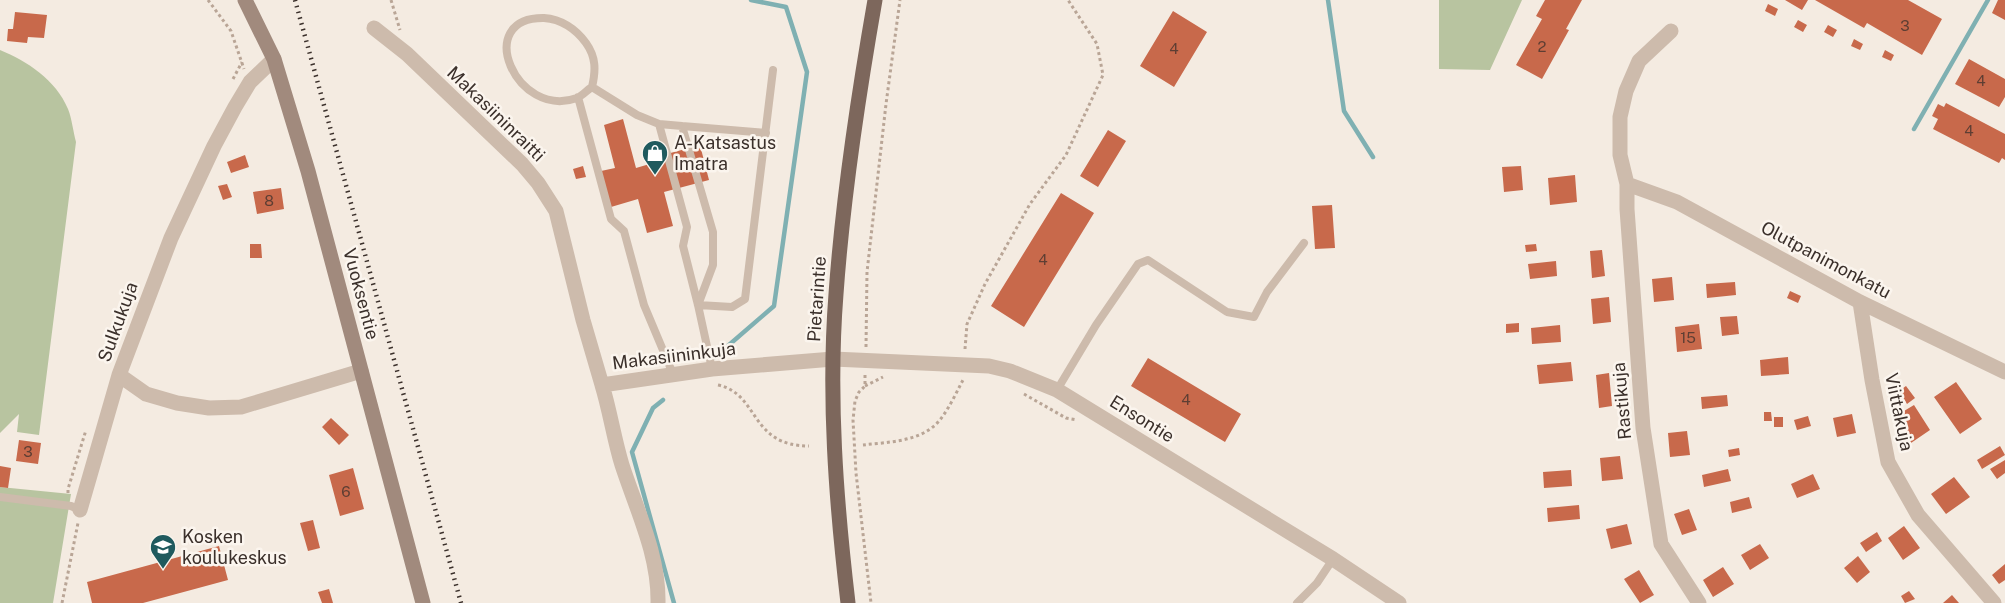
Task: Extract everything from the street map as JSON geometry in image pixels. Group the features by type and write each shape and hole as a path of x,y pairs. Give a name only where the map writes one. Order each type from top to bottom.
{"main road":[{"name":"Pietarintie","path":"848,603 835,455 833,359 836,294 857,105 875,0"}],"street":[{"name":"Vuoksentie","path":"245,0 274,59 308,171 423,603"},
{"name":"Makasiininraitti","path":"374,28 423,70 522,164 538,183 556,211 602,385"},
{"name":"Rastikuja","path":"1671,31 1639,61 1626,91 1620,117 1620,155 1628,184 1627,209 1643,428 1661,544 1699,603"},
{"name":"Sulkukuja","path":"274,59 250,82 214,146 171,238 119,375 146,394 177,404 209,408 241,407 361,371"},
{"name":"Olutpanimonkatu","path":"1628,184 1677,202 1860,302 2005,372"},
{"name":"Viittakuja","path":"1860,302 1888,462 1918,515 1994,603"},
{"name":"Ensontie","path":"833,359 989,366 1010,371 1057,390 1333,559 1399,603"},
{"name":"Makasiininkuja","path":"658,603 659,582 651,546 621,463 602,385 712,369 833,359"},
{"path":"80,510 119,375"}],"lane":[{"path":"546,18 563,22 579,33 591,50 596,69 592,87 578,97 558,100 541,97 526,88 515,76 508,62 506,47 510,34 519,25 531,19 546,18"},
{"path":"698,305 732,307 745,299 773,70"},
{"path":"592,87 637,115 659,124 766,134"},
{"path":"578,97 611,219 624,231 644,304 673,374"},
{"path":"659,124 687,227 683,246 712,369"},
{"path":"682,126 713,232 713,264 698,305"},
{"path":"1057,390 1096,325 1138,264 1148,260 1227,312 1254,317 1267,292 1304,243"},
{"path":"0,497 71,506 80,510"},
{"path":"1297,603 1317,583 1333,559"}],"path":[{"path":"208,0 231,31 250,82"},
{"path":"865,386 867,272 900,0"},
{"path":"963,365 967,324 985,284 1029,204 1066,155 1103,75 1097,44 1068,0"},
{"path":"871,603 856,473 853,420 855,401 859,392 878,378 891,374"},
{"path":"862,445 900,441 920,434 938,423 964,379 952,378"},
{"path":"709,386 720,385 743,400 770,435 793,446 809,446"},
{"path":"1020,392 1066,418 1076,420 1091,411"},
{"path":"62,603 80,510"}],"green space":[{"path":"1439,0 1522,0 1490,70 1439,69"},
{"path":"0,50 30,66 56,89 68,109 76,142 39,435 17,432 19,414 0,433"},
{"path":"0,487 71,494 53,603 0,603"}],"building":[{"path":"1545,0 1582,0 1566,29 1569,30 1542,79 1516,65 1542,19 1536,16"},
{"path":"1785,0 1808,0 1802,10"},
{"path":"1815,0 1908,0 1942,19 1922,55 1867,23 1864,28"},
{"path":"1998,0 2005,0 2005,20 1992,13"},
{"path":"1768,4 1778,9 1775,16 1765,11"},
{"path":"1173,11 1207,32 1174,87 1140,66"},
{"path":"15,12 47,15 44,38 28,37 27,43 7,41 8,29 13,29"},
{"path":"1798,20 1807,25 1803,32 1794,27"},
{"path":"1828,25 1837,30 1833,37 1824,32"},
{"path":"1854,39 1863,44 1860,50 1851,46"},
{"path":"1885,50 1894,55 1891,61 1882,57"},
{"path":"1969,59 2005,79 2005,97 1999,107 1955,84"},
{"path":"1946,103 2005,134 2005,160 2002,158 1999,163 1933,129 1938,119 1932,116 1938,104 1944,107"},
{"name":"A-Katsastus Imatra","path":"623,119 636,168 653,163 652,158 700,145 709,180 664,192 673,226 647,233 638,199 611,207 601,171 615,168 604,125"},
{"path":"1108,130 1126,141 1098,187 1080,176"},
{"path":"245,155 249,167 231,173 227,162"},
{"path":"583,166 586,177 576,179 573,169"},
{"path":"1521,166 1523,190 1504,192 1502,167"},
{"path":"1575,175 1577,202 1550,205 1548,178"},
{"path":"227,184 232,197 223,200 218,186"},
{"path":"281,188 284,209 257,214 253,192"},
{"path":"1061,193 1094,213 1024,327 991,306"},
{"path":"1332,205 1335,248 1315,249 1312,206"},
{"path":"250,244 261,244 262,258 250,258"},
{"path":"1536,244 1537,251 1526,252 1525,245"},
{"path":"1602,250 1605,276 1592,278 1590,251"},
{"path":"1556,261 1557,276 1530,279 1528,264"},
{"path":"1672,277 1674,300 1654,302 1652,279"},
{"path":"1735,282 1736,295 1707,298 1706,284"},
{"path":"1790,291 1801,296 1798,303 1787,298"},
{"path":"1609,297 1611,322 1593,324 1591,299"},
{"path":"1737,316 1739,334 1722,336 1720,317"},
{"path":"1519,323 1519,332 1506,333 1506,324"},
{"path":"1699,324 1702,349 1677,352 1675,327"},
{"path":"1560,325 1561,342 1532,344 1531,328"},
{"path":"1788,357 1789,374 1761,376 1760,360"},
{"path":"1148,358 1241,414 1225,442 1131,386"},
{"path":"1571,362 1573,381 1539,384 1537,365"},
{"path":"1609,373 1612,406 1599,408 1596,375"},
{"path":"1956,382 1982,419 1960,434 1934,397"},
{"path":"1906,386 1915,398 1907,404 1899,391"},
{"path":"1727,395 1728,406 1702,409 1701,397"},
{"path":"1914,405 1930,430 1911,443 1894,417"},
{"path":"1764,412 1771,412 1772,421 1764,421"},
{"path":"1852,414 1856,433 1837,437 1833,418"},
{"path":"1808,416 1811,426 1797,430 1794,420"},
{"path":"1774,417 1783,417 1783,427 1774,427"},
{"path":"331,418 349,435 339,445 322,427"},
{"path":"1687,431 1690,455 1670,457 1668,433"},
{"path":"19,440 41,443 38,464 16,461"},
{"path":"2000,446 2005,455 1982,469 1977,460"},
{"path":"1739,448 1740,455 1729,457 1728,450"},
{"path":"1620,456 1623,479 1602,481 1600,458"},
{"path":"2005,460 2005,473 1997,479 1990,469"},
{"path":"0,466 11,468 8,488 0,487"},
{"path":"353,468 364,509 340,516 329,475"},
{"path":"1728,469 1731,481 1704,487 1702,475"},
{"path":"1571,470 1572,486 1544,488 1543,472"},
{"path":"1813,474 1820,489 1797,498 1791,484"},
{"path":"1954,477 1970,497 1946,514 1931,494"},
{"path":"1749,497 1752,508 1732,513 1730,502"},
{"path":"1579,505 1580,519 1548,522 1547,508"},
{"path":"1689,509 1697,530 1682,535 1674,514"},
{"path":"313,520 320,548 308,551 300,523"},
{"path":"1627,524 1632,544 1611,549 1606,529"},
{"path":"1904,526 1920,548 1903,560 1888,538"},
{"path":"1877,532 1882,541 1866,552 1860,543"},
{"path":"1760,544 1769,558 1750,570 1741,555"},
{"path":"219,546 228,580 143,603 92,603 87,582"},
{"path":"1858,556 1870,572 1857,583 1844,568"},
{"path":"2005,564 2005,580 1999,584 1992,575"},
{"path":"1723,567 1734,584 1713,597 1703,580"},
{"path":"1639,570 1654,595 1640,603 1624,579"},
{"path":"329,589 333,603 322,603 318,592"},
{"path":"1909,591 1915,599 1905,603 1901,596"},
{"path":"1952,595 1959,603 1943,603"}],"waterway":[{"path":"715,357 774,306 807,72 786,7 751,0"},
{"path":"1328,0 1344,111 1373,157"},
{"path":"1914,129 1988,0"},
{"path":"663,400 653,408 632,452 674,603"}],"railway":[{"path":"295,0 461,603"}],"place":[{"name":"A-Katsastus Imatra","path":"655,176"},
{"name":"Kosken koulukeskus","path":"163,570"}]}
